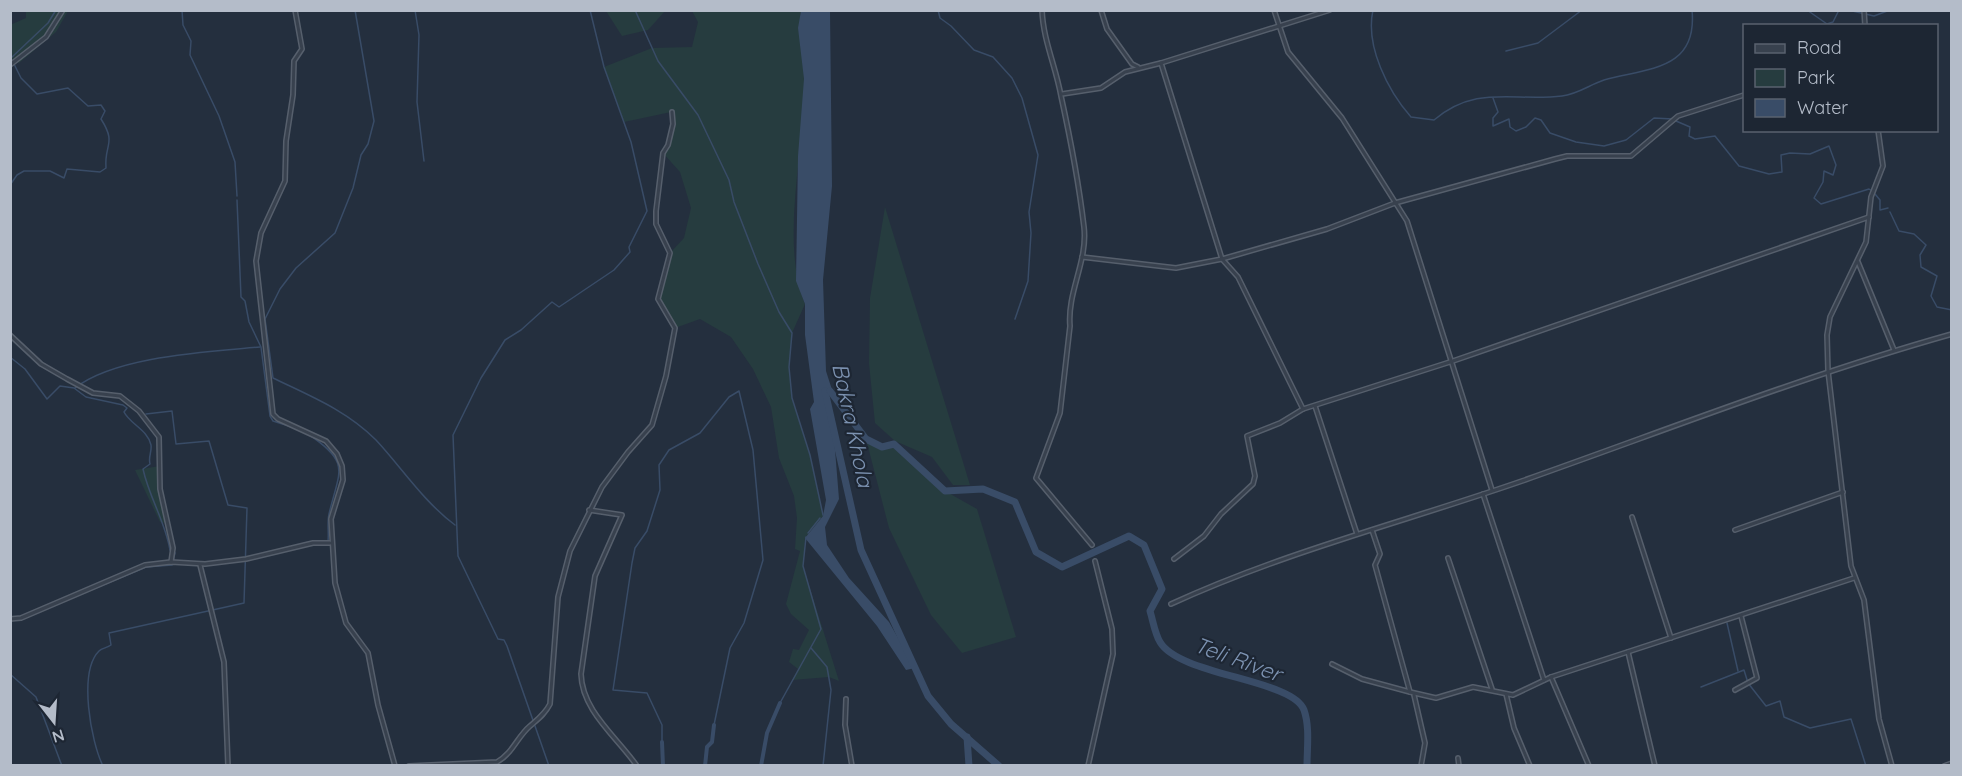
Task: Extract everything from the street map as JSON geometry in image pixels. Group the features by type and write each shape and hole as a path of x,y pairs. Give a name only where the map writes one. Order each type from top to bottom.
{"street":[{"path":"10,65 17,62 46,37 63,10"},
{"path":"295,10 302,49 294,61 293,95 286,141 285,181 261,233 256,261 273,414 326,441 338,454 343,480 331,519 330,543 339,604 346,623 368,653 378,705 395,765"},
{"path":"1042,10 1044,32 1061,95 1083,221 1082,257 1070,301 1060,413 1036,478 1092,545"},
{"path":"1101,10 1107,29 1132,64 1138,67"},
{"path":"1274,10 1277,27 1288,52 1342,118 1407,221 1492,490"},
{"path":"1061,95 1101,88 1125,72 1138,67 1161,63 1330,10"},
{"path":"1161,63 1222,259 1238,278 1304,409"},
{"path":"1082,257 1176,268 1222,259 1327,229 1395,203 1567,156 1631,156 1678,116 1743,95"},
{"path":"409,765 497,762 508,755 529,726 547,711 550,704 558,597 570,551 589,510 617,465 652,425 673,345 675,328 658,299 669,254 656,224 663,153 668,145 673,124 672,112"},
{"path":"1878,132 1883,166 1872,197 1866,242 1830,317 1827,335 1828,371 1854,578 1864,600 1879,719 1892,765"},
{"path":"1174,559 1204,536 1221,514 1253,484 1255,476 1247,436 1280,423 1304,409 1453,361 1624,300 1869,218"},
{"path":"1858,262 1865,274 1894,350"},
{"path":"1171,604 1231,577 1492,490 1828,371 1952,334"},
{"path":"10,335 41,364 67,380 93,393 120,396 139,411 159,437 160,489 173,548 171,562"},
{"path":"1315,406 1357,534"},
{"path":"1735,530 1843,492"},
{"path":"1483,493 1544,680"},
{"path":"589,510 622,515 595,576 581,687 595,712 638,765"},
{"path":"1632,517 1671,638"},
{"path":"1372,530 1380,554 1375,565 1425,744 1421,765"},
{"path":"10,619 21,618 145,564 171,562 200,565 246,559 313,543 330,543"},
{"path":"1448,558 1492,689"},
{"path":"1088,765 1113,654 1112,629 1095,561"},
{"path":"200,565 226,680 228,765"},
{"path":"1332,664 1362,679 1412,694 1436,698 1473,687 1492,689 1506,694 1531,688 1551,677 1854,578"},
{"path":"1735,690 1757,678 1741,616"},
{"path":"1628,652 1655,765"},
{"path":"1551,677 1589,765"},
{"path":"1506,694 1514,728 1530,765"},
{"path":"846,699 845,725 852,765"},
{"path":"1458,759 1459,765"},
{"path":"1944,765 1952,763"}],"green space":[{"path":"26,11 68,11 56,32 19,63 11,58 10,25 26,18"},
{"path":"606,11 665,11 648,30 622,36"},
{"path":"692,11 801,11 804,106 794,222 794,251 805,304 792,333 789,367 792,398 810,455 823,516 805,538 803,566 839,681 829,677 792,680 798,669 789,662 793,649 799,650 809,630 791,614 786,604 800,551 795,549 797,518 794,496 779,458 771,407 753,369 731,337 700,319 675,328 658,299 670,253 684,238 691,208 680,172 663,153 671,134 671,112 624,122 604,67 652,48 692,47 698,22"},
{"path":"885,207 970,485 953,485 932,457 895,441 875,423 869,363 870,298"},
{"path":"866,439 882,447 894,444 945,491 977,509 1016,637 962,653 931,615 889,528"},
{"path":"160,466 160,489 169,524 160,522 135,470"}],"water":[{"path":"801,11 830,11 832,186 823,280 826,371 834,396 826,393 833,425 839,499 825,527 827,545 849,578 889,622 915,668 906,670 877,626 805,538 823,516 826,500 810,409 814,402 805,335 805,304 796,281 798,156 804,79 798,28"}],"waterway":[{"path":"10,185 17,175 24,171 50,171 64,178 67,169 100,172 106,168 109,139 101,119 105,111 101,105 88,106 68,88 37,94 21,78 11,58 48,23 56,10"},
{"path":"182,10 183,25 191,41 190,55 219,116 235,162 237,196"},
{"path":"355,10 374,121 368,144 361,155 353,188 335,233 296,268 280,289 265,319 273,378 327,404 364,429 433,506 455,525"},
{"path":"415,10 419,35 417,102 424,161"},
{"path":"549,766 507,646 504,640 498,639 458,556 453,435 481,378 505,340 521,330 552,302 559,307 614,270 630,252 629,247 647,211 631,142 604,67 590,10"},
{"path":"635,10 658,61 698,115 729,180 734,202 758,264 779,312 792,333 789,367 792,398 810,455 823,515"},
{"path":"938,10 940,18 974,50 993,57 1012,78 1022,98 1038,155 1029,212 1031,233 1028,281 1015,319"},
{"path":"1373,10 1371,24 1375,53 1394,94 1411,117 1434,120 1450,109 1480,98 1568,95 1604,80 1652,69 1678,56 1687,45 1692,30 1692,10"},
{"path":"1506,51 1538,43 1582,10"},
{"path":"1807,10 1827,24 1833,22 1839,10"},
{"path":"1848,10 1874,16 1890,10"},
{"path":"1493,98 1498,112 1493,118 1493,126 1509,119 1510,127 1516,131 1526,127 1535,118 1541,120 1550,133 1576,142 1604,146 1626,140 1654,118 1673,119"},
{"path":"1676,121 1690,127 1689,136 1695,139 1715,136 1739,166 1769,174 1782,172 1781,155 1810,154 1829,146 1836,165 1833,175 1824,171 1823,182 1814,198 1821,204 1869,189 1872,191"},
{"path":"1875,194 1880,200 1880,210 1888,208"},
{"path":"237,200 241,297 245,301 249,322 261,347 270,416 273,421 295,428"},
{"path":"1890,212 1899,231 1914,234 1926,245 1920,255 1921,267 1937,276 1931,296 1937,307 1952,310"},
{"path":"75,388 93,377 138,362 163,357 260,347"},
{"path":"10,357 25,369 47,399 60,386 74,388 86,397 123,405 127,408 124,412 143,431 151,445 150,464 143,469 165,529 170,550 175,553 172,565 146,567 98,587"},
{"path":"662,742 662,725 647,693 613,690 635,548 647,531 660,490 659,465 669,450 700,433 729,397 739,391 753,450 763,560 744,623 730,648 714,725"},
{"name":"Bakra Khola","path":"825,391 861,550 928,696 951,724 999,766"},
{"name":"Teli River","path":"830,391 866,439 882,447 894,444 945,491 983,489 1015,502 1036,552 1062,567 1129,536 1144,545 1162,589 1150,611 1160,642 1171,653 1189,663 1280,691 1295,700 1304,710 1306,717 1307,766"},
{"path":"103,766 94,741 88,690 93,661 99,651 111,645 109,633 244,603 247,508 228,505 209,441 176,444 172,411 146,414"},
{"path":"308,434 331,453 339,469 328,517 328,542"},
{"path":"808,533 820,518"},
{"path":"780,703 821,629 803,566 806,537"},
{"path":"59,603 69,599"},
{"path":"10,621 36,613"},
{"path":"1727,623 1738,671"},
{"path":"811,648 827,667 831,690 823,766"},
{"path":"1701,687 1744,670 1748,683 1766,706 1780,701 1784,717 1810,728 1851,719 1866,766"},
{"path":"10,674 36,697 62,766"},
{"path":"761,766 767,733 780,703"},
{"path":"705,766 707,747 712,742 714,725"},
{"path":"967,737 969,766"},
{"path":"662,742 663,766"}]}
